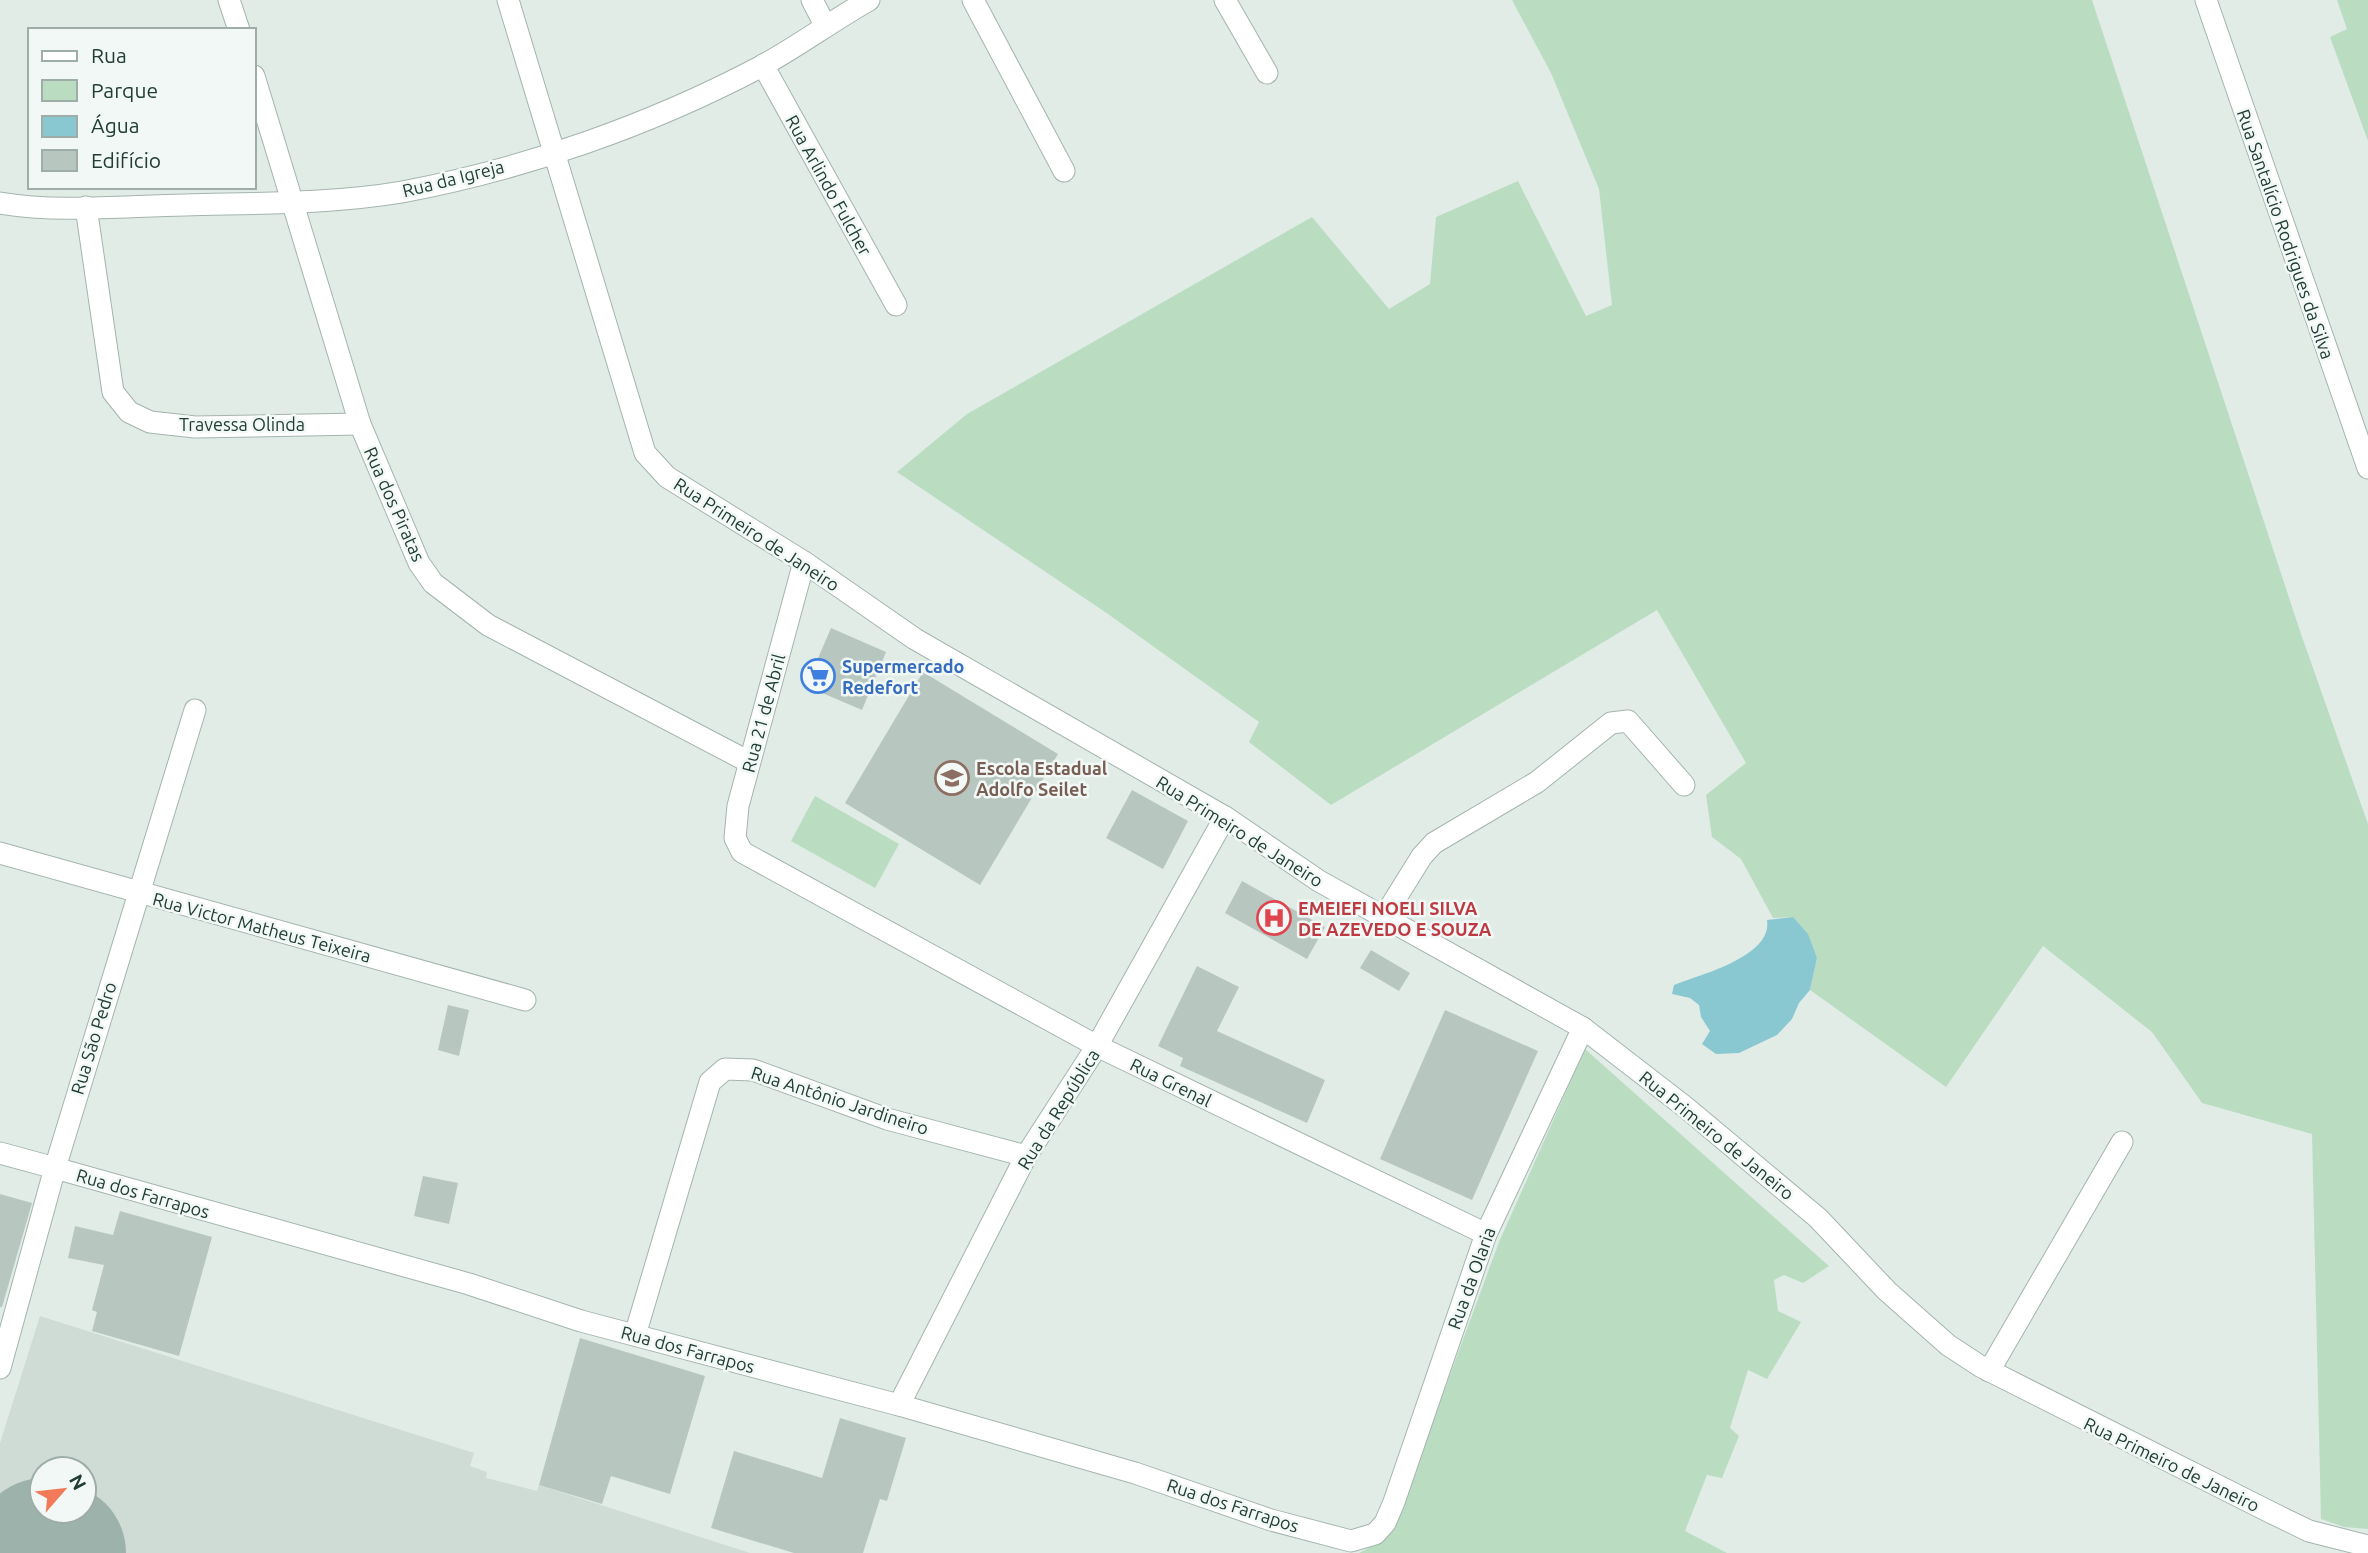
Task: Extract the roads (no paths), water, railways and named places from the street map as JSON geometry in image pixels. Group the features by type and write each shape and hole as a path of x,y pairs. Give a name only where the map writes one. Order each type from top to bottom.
{"street":[{"path":"229,0 238,28"},
{"name":"Rua Primeiro de Janeiro","path":"508,0 645,453 667,477 804,562 915,639 1224,817 1319,881 1583,1028 1684,1106 1818,1218 1887,1291 1948,1345 1989,1371 2284,1519 2342,1542 2368,1546"},
{"path":"813,0 825,25"},
{"name":"Rua da Igreja","path":"0,204 20,207 86,207 294,202 400,192 484,173 631,126 763,65 869,0"},
{"path":"973,0 1064,171"},
{"path":"1226,0 1267,73"},
{"name":"Rua Santalício Rodrigues da Silva","path":"2206,0 2368,468"},
{"name":"Rua Arlindo Fulcher","path":"763,65 896,305"},
{"name":"Rua dos Piratas","path":"256,82 359,424 419,563 433,583 488,625 749,762"},
{"name":"Travessa Olinda","path":"86,207 113,392 129,412 150,422 195,427 359,424"},
{"name":"Rua 21 de Abril","path":"752,859 740,849 735,838 749,762 804,562"},
{"name":"Rua São Pedro","path":"0,1368 55,1168 195,710"},
{"path":"1384,917 1422,856 1434,843 1536,782 1611,723 1628,721 1685,785"},
{"name":"Rua da República","path":"899,1405 1026,1156 1097,1046 1224,817"},
{"name":"Rua Victor Matheus Teixeira","path":"0,853 525,1000"},
{"name":"Rua Grenal","path":"752,859 1097,1046 1486,1234"},
{"name":"Rua da Olaria","path":"1375,1534 1385,1523 1394,1502 1486,1234 1583,1028"},
{"name":"Rua Antônio Jardineiro","path":"635,1335 710,1082 726,1069 753,1070 887,1119 1026,1156"},
{"path":"1989,1371 2122,1142"},
{"name":"Rua dos Farrapos","path":"0,1153 469,1284 635,1335 899,1405 1135,1473 1270,1520 1351,1541 1375,1534"}],"water":[{"path":"1793,917 1808,934 1817,958 1810,990 1799,1003 1792,1019 1777,1035 1739,1053 1716,1054 1702,1044 1710,1031 1701,1017 1699,1005 1690,998 1672,994 1674,985 1716,970 1747,954 1766,933 1767,920"}],"place":[{"name":"Supermercado Redefort","path":"818,676"},
{"name":"Escola Estadual Adolfo Seilet","path":"952,778"},
{"name":"EMEIEFI NOELI SILVA DE AZEVEDO E SOUZA","path":"1274,918"}]}
